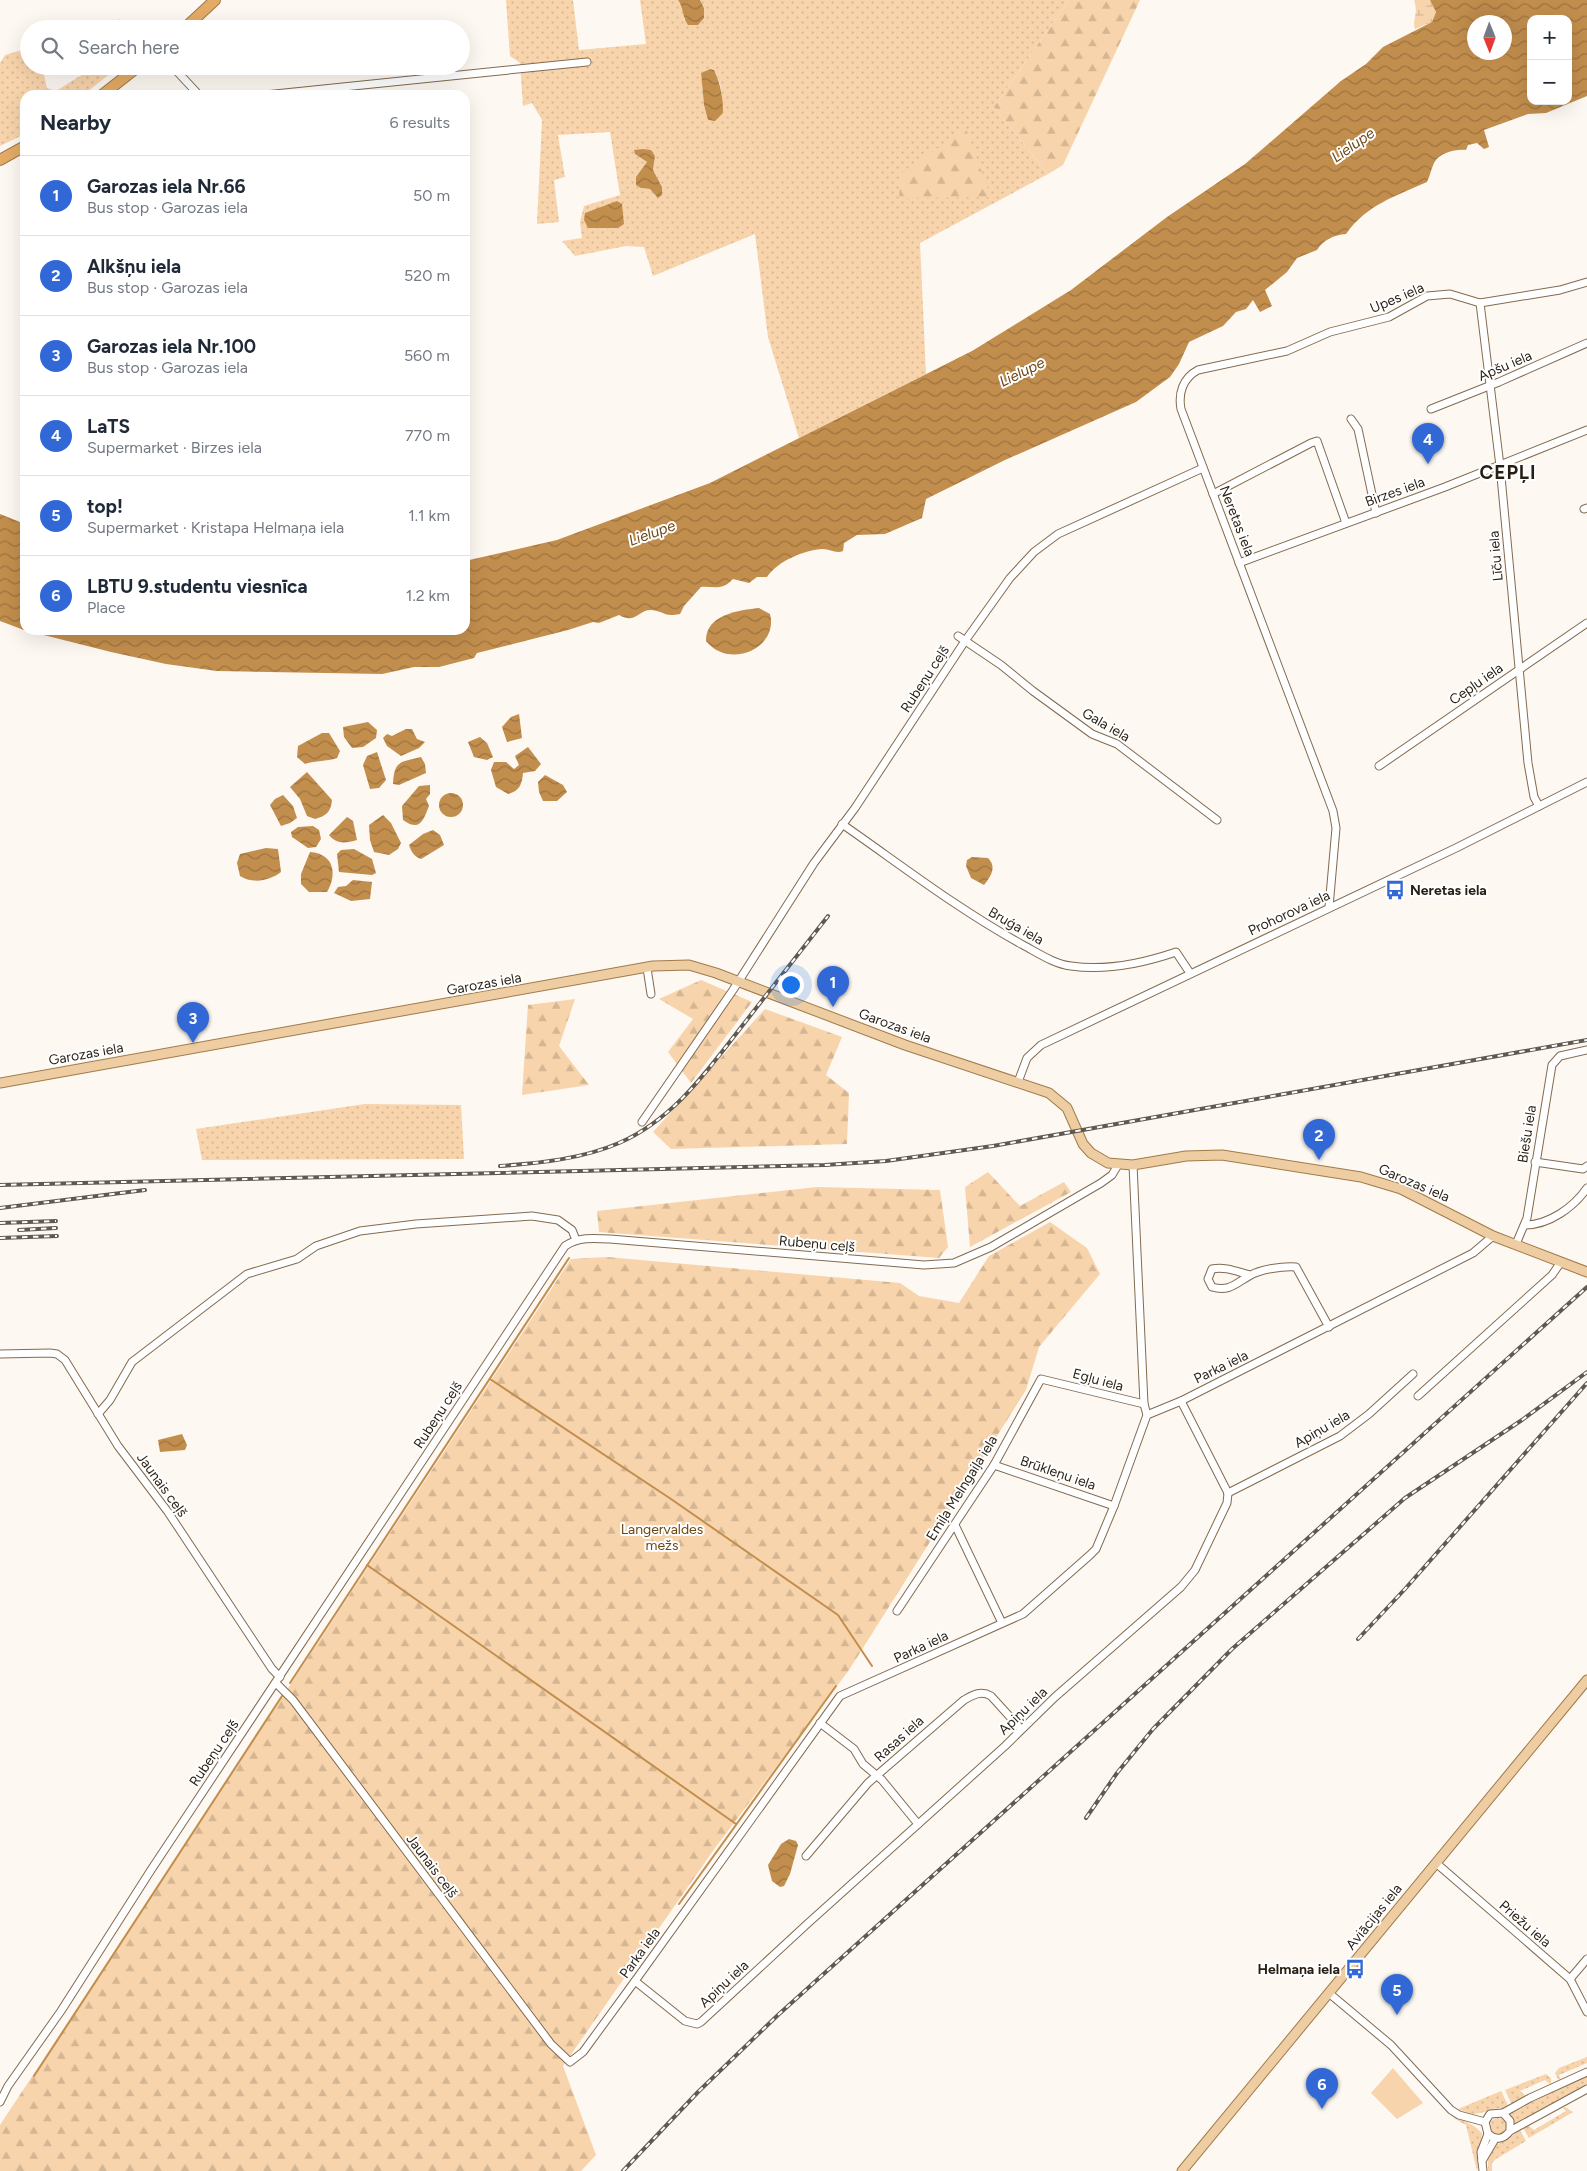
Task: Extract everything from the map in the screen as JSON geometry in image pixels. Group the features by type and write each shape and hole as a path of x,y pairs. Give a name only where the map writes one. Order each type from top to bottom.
{"highway":[{"path":"194,20 215,0"},
{"path":"108,90 128,75"},
{"path":"0,160 20,149"}],"main road":[{"name":"Garozas iela","path":"0,1083 674,964 689,966 738,981 905,1045 1044,1090 1058,1098 1069,1111 1077,1132 1091,1154 1100,1160 1118,1165 1186,1156 1222,1155 1344,1173 1401,1189 1493,1236 1587,1272"},
{"name":"Aviācijas iela","path":"1182,2171 1330,1994 1587,1680"}],"street":[{"path":"470,74 587,62"},
{"path":"181,75 195,90"},
{"path":"314,90 460,75"},
{"name":"Upes iela","path":"1191,375 1208,367 1287,351 1330,332 1389,317 1427,296 1450,294 1480,303 1560,290 1587,282"},
{"name":"Līču iela","path":"1480,303 1500,466 1528,763 1534,797 1539,806"},
{"name":"Apšu iela","path":"1431,409 1587,343"},
{"name":"Neretas iela","path":"1191,375 1182,388 1180,405 1333,811 1336,828 1329,907"},
{"path":"1351,419 1358,429 1376,513"},
{"name":"Birzes iela","path":"1239,563 1500,466 1587,430"},
{"path":"1213,494 1261,471 1311,443 1317,442 1346,523"},
{"name":"Rubeņu ceļš","path":"642,1122 738,981 814,863 876,778 961,638 1010,578 1044,543 1058,534 1203,468"},
{"name":"Cepļu iela","path":"1378,766 1587,623"},
{"name":"Gala iela","path":"961,638 1002,665 1033,692 1092,734 1117,744 1217,820"},
{"name":"Prohorova iela","path":"1018,1082 1027,1058 1037,1048 1587,782"},
{"name":"Bruģa iela","path":"842,824 983,922 1053,962 1072,966 1123,966 1150,961 1176,952 1190,973"},
{"path":"647,968 651,994"},
{"name":"Biešu iela","path":"1516,1244 1525,1225 1552,1065 1560,1056 1587,1050"},
{"path":"1536,1162 1586,1169"},
{"path":"1133,1164 1144,1404 1147,1415"},
{"name":"Rubeņu ceļš","path":"0,2102 8,2086 56,2019 151,1870 565,1246 576,1240 610,1239 914,1264 947,1264 975,1255 1043,1218 1108,1178 1118,1165"},
{"path":"1525,1225 1535,1225 1546,1221 1569,1207 1587,1188"},
{"path":"98,1414 110,1400 132,1362 247,1274 297,1259 316,1246 360,1231 416,1224 532,1216 558,1220 572,1230 576,1240"},
{"name":"Parka iela","path":"570,2062 583,2052 635,1982 840,1696 1028,1610 1090,1556 1096,1549 1114,1506 1147,1415 1329,1327 1473,1254 1493,1236"},
{"path":"1418,1396 1552,1275 1561,1262"},
{"path":"1250,1275 1216,1268 1212,1269 1208,1279 1212,1287 1228,1289 1250,1275 1286,1266 1296,1267 1329,1327"},
{"name":"Jaunais ceļš","path":"0,1354 58,1354 66,1360 118,1446 168,1512 278,1680 546,2038 570,2062"},
{"name":"Apiņu iela","path":"635,1982 685,2021 697,2024 701,2022 1021,1729 1180,1587 1195,1570 1227,1503 1228,1493 1340,1436 1364,1418 1413,1374"},
{"name":"Egļu iela","path":"1045,1379 1144,1404"},
{"name":"Emiļa Melngaiļa iela","path":"897,1611 994,1465 1038,1382 1045,1379"},
{"path":"1181,1400 1228,1493"},
{"name":"Brūkleņu iela","path":"994,1465 1114,1506"},
{"path":"955,1525 1002,1623"},
{"name":"Rasas iela","path":"806,1856 876,1776 952,1709 978,1693 986,1693 991,1696 1021,1729"},
{"path":"820,1723 854,1749 863,1764 892,1791 918,1824"},
{"name":"Priežu iela","path":"1436,1864 1570,1979 1587,2012"},
{"path":"1570,1979 1587,1959"},
{"path":"1330,1994 1392,2045 1451,2110 1459,2116 1485,2122"},
{"path":"1485,2122 1494,2112 1503,2113 1530,2098 1587,2072"},
{"name":"Rubeņu ceļš","path":"0,2092 8,2086"},
{"path":"1488,2134 1495,2139 1501,2139 1510,2131 1587,2089"},
{"path":"1503,2113 1510,2121 1510,2131"},
{"path":"1483,2171 1481,2152 1488,2134 1485,2122"},
{"path":"1482,2162 1495,2139"}],"green space":[{"path":"506,0 573,0 579,50 646,44 640,0 678,0 684,7 684,20 704,8 700,0 1069,0 994,107 1048,174 920,243 926,374 799,438 768,337 755,234 653,276 644,247 626,246 575,256 562,241 582,238 580,222 584,206 620,195 610,132 558,135 565,177 554,180 559,222 537,224 542,120 532,103 523,106 520,63 510,56","holes":["710,69 714,70 720,84 722,96 715,121 708,120 704,105 701,73","635,154 655,156 653,170 662,187 662,195 650,189 641,188 643,168 647,162"]},
{"path":"1069,0 1140,0 1063,165 1048,174 994,107"},
{"path":"1414,0 1430,0 1436,12 1432,22 1415,29 1416,9"},
{"path":"20,51 20,75 44,75 47,88 53,90 20,90 20,136 0,146 0,63 5,55"},
{"path":"82,75 109,75 89,90 58,90"},
{"path":"966,129 991,197 899,198 901,173"},
{"path":"701,980 752,1002 691,1083 668,1052 693,1019 659,999"},
{"path":"575,999 559,1046 589,1085 522,1095 528,1005"},
{"path":"765,1009 842,1037 826,1075 849,1093 847,1144 671,1149 653,1132"},
{"path":"365,1104 461,1105 464,1159 202,1160 196,1129"},
{"path":"988,1172 1020,1206 1064,1182 1071,1192 970,1247 965,1187"},
{"path":"817,1187 940,1190 948,1247 939,1258 599,1232 597,1211"},
{"name":"Langervaldes mežs","path":"1050,1222 1087,1248 1100,1274 1039,1347 1026,1390 849,1670 715,1848 563,2066 596,2155 581,2171 0,2171 0,2125 571,1259 607,1257 900,1283 919,1296 959,1303 989,1256"},
{"path":"1587,2057 1587,2063 1559,2075 1561,2081 1558,2079 1555,2073 1559,2068"},
{"path":"1393,2068 1423,2103 1397,2119 1371,2093"},
{"path":"1546,2074 1551,2078 1551,2085 1545,2080 1520,2091 1526,2096 1512,2105 1505,2090"},
{"path":"1587,2076 1587,2086 1515,2126 1509,2113"},
{"path":"1501,2091 1509,2107 1507,2108 1495,2108 1476,2114 1458,2109"},
{"path":"1565,2107 1573,2112 1529,2138 1523,2128 1529,2126 1534,2130 1566,2111 1563,2108"},
{"path":"1449,2113 1474,2126 1482,2133 1477,2171 1466,2125"},
{"path":"1498,2118 1506,2126 1498,2134 1490,2126"},
{"path":"1520,2130 1526,2141 1496,2159 1492,2163 1492,2171 1488,2171 1488,2158 1495,2145 1507,2140"}],"water":[{"path":"678,0 700,0 704,8 704,18 698,25 688,25"},
{"name":"Lielupe","path":"1430,0 1587,0 1587,96 1572,102 1572,15 1527,15 1527,105 1565,105 1546,113 1528,114 1484,130 1489,147 1484,149 1477,143 1468,145 1466,150 1457,150 1443,154 1434,163 1427,182 1382,202 1354,224 1346,234 1329,239 1322,243 1317,250 1297,258 1287,272 1265,290 1272,306 1260,312 1253,300 1246,309 1236,312 1223,326 1189,342 1179,364 1170,377 1136,402 1005,460 926,499 922,518 885,534 857,535 844,543 843,551 840,552 823,549 792,557 778,566 767,577 757,577 749,583 733,579 721,587 701,587 684,606 680,614 667,615 647,610 633,618 625,618 619,615 599,623 593,622 477,653 474,658 439,667 414,667 382,674 217,671 166,664 44,635 470,635 470,560 557,540 710,483 972,351 1071,290 1167,217 1245,164 1341,81 1366,64 1383,47 1432,22 1436,12"},
{"path":"710,69 714,70 723,102 723,113 715,121 708,120 704,105 701,73"},
{"path":"634,150 651,150 655,156 653,170 662,187 662,195 658,198 650,189 641,188 636,185 636,177 647,162 635,154"},
{"path":"617,201 622,204 624,224 618,228 588,228 584,220 585,213"},
{"path":"0,514 20,522 20,628 0,621"},
{"path":"759,608 770,614 771,626 767,637 760,645 750,651 739,654 727,654 716,650 706,641 707,632 717,620 733,612"},
{"path":"519,714 522,738 507,742 502,727 511,717"},
{"path":"368,722 377,730 376,738 363,747 352,748 344,737 343,727"},
{"path":"406,729 412,729 417,739 425,742 419,748 401,756 387,746 383,738 387,734 392,736"},
{"path":"322,733 329,733 340,751 337,758 305,764 297,757 298,746"},
{"path":"480,737 487,743 493,757 487,760 474,757 468,742"},
{"path":"528,747 541,764 535,771 523,773 519,787 512,793 508,794 496,787 491,770 494,762 506,762 514,769 519,765 515,756"},
{"path":"377,752 386,780 379,788 370,789 363,765 367,756"},
{"path":"421,757 425,764 426,773 399,785 393,784 395,771 400,764"},
{"path":"307,772 332,800 327,813 315,819 307,816 300,799 290,787"},
{"path":"545,775 563,785 567,792 557,801 543,801 539,792 538,782"},
{"path":"430,785 430,794 426,799 429,806 423,820 417,825 413,825 403,820 402,806 419,786"},
{"path":"451,793 460,796 463,805 460,814 451,817 442,814 439,805 442,796"},
{"path":"283,795 293,806 297,818 281,826 270,805 275,799"},
{"path":"383,815 391,823 401,843 398,849 389,855 374,852 370,840 369,825"},
{"path":"347,817 353,821 357,840 338,842 329,835"},
{"path":"313,826 319,830 321,839 316,847 308,848 292,837 291,832 298,827"},
{"path":"433,830 440,835 444,845 421,859 416,857 409,845 423,834"},
{"path":"266,848 278,849 281,872 271,878 256,881 240,876 237,863 240,854"},
{"path":"354,849 372,859 376,873 372,875 339,872 337,854 341,850"},
{"path":"310,852 325,857 332,866 332,879 327,892 309,892 301,884 301,874"},
{"path":"972,857 988,858 991,861 993,868 991,875 984,885 971,878 966,866 967,860"},
{"path":"353,880 372,882 370,899 351,901 334,893 338,887 346,886"},
{"path":"182,1434 187,1445 185,1450 160,1452 158,1440"},
{"path":"789,1839 796,1841 798,1845 790,1874 784,1886 780,1887 772,1881 768,1865 781,1844"}],"waterway":[{"path":"290,1683 569,1258"},
{"path":"490,1379 671,1499 838,1615 872,1666"},
{"path":"367,1565 736,1824"},
{"path":"679,1904 836,1686"},
{"path":"34,2076 282,1696"}],"railway":[{"path":"500,1166 545,1162 590,1153 619,1143 639,1133 658,1120 705,1074 828,916"},
{"path":"0,1185 825,1165 886,1161 993,1146 1587,1040"},
{"path":"0,1208 145,1190"},
{"path":"0,1223 56,1221"},
{"path":"19,1230 56,1228"},
{"path":"0,1238 57,1236"},
{"path":"623,2171 698,2092 778,2015 1587,1287"},
{"path":"1086,1818 1117,1773 1153,1729 1232,1649 1405,1498 1522,1420 1587,1372"},
{"path":"1358,1639 1405,1589 1587,1383"}],"place":[{"name":"LaTS","path":"1428,464"},
{"name":"Neretas iela","path":"1395,890"},
{"name":"Garozas iela Nr.66","path":"833,1007"},
{"name":"Garozas iela Nr.100","path":"193,1043"},
{"name":"Alkšņu iela","path":"1319,1160"},
{"name":"Helmaņa iela","path":"1355,1969"},
{"name":"top!","path":"1397,2015"},
{"name":"LBTU 9.studentu viesnīca","path":"1322,2109"}],"district":[{"name":"CEPĻI","path":"1508,472"}]}
